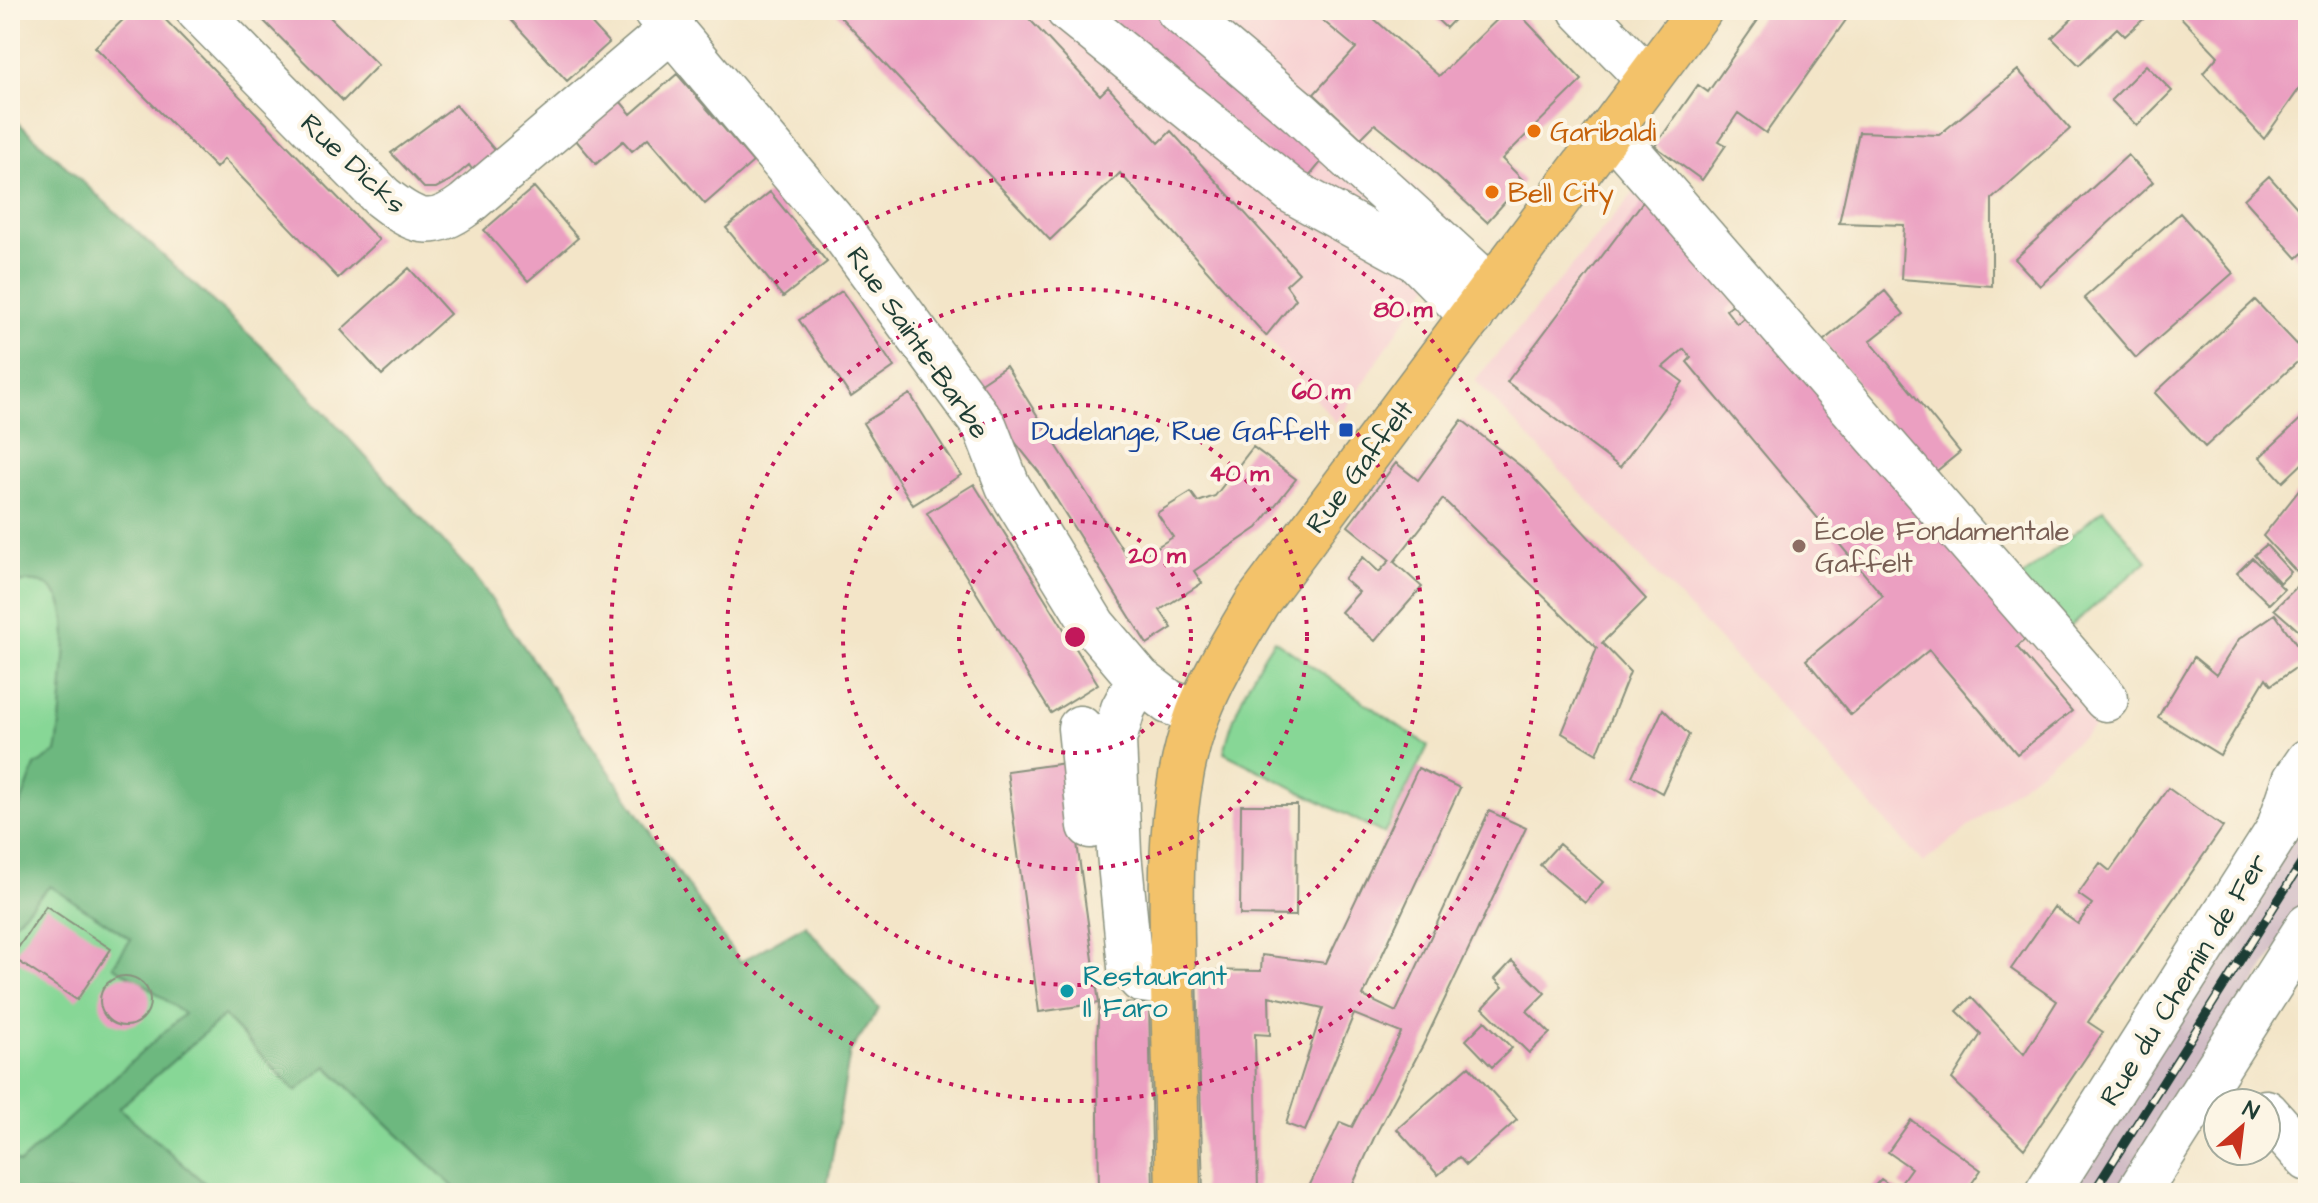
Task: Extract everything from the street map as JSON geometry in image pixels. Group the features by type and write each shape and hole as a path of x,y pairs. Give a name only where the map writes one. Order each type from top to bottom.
{"main road":[{"name":"Rue Gaffelt","path":"1178,1193 1173,843 1181,777 1198,713 1258,601 1700,10"}],"street":[{"name":"Rue Dicks","path":"198,10 382,197 404,213 425,222 446,219 465,205 664,19"},
{"path":"1068,10 1293,192 1418,261 1482,302"},
{"path":"1178,10 1299,112 1482,302"},
{"path":"1581,10 1648,79"},
{"name":"Rue Sainte-Barbe","path":"664,19 842,232 985,427 1008,486 1094,626 1139,679 1169,702 1198,713"},
{"path":"1610,130 2106,699"},
{"path":"1107,982 1106,855 1114,740 1123,709 1139,679"},
{"path":"1080,728 1130,967 1141,980 1173,984"},
{"name":"Rue du Chemin de Fer","path":"2047,1193 2278,830 2295,780 2308,761"},
{"path":"2138,1193 2308,926"},
{"path":"2212,1076 2230,1087"},
{"path":"2282,1130 2308,1159"}],"shaded area":[{"path":"966,10 1364,10 1378,23 1314,94 1464,232 1336,423 1266,336 1124,175"},
{"name":"École Fondamentale Gaffelt","path":"1644,181 2112,713 1923,863 1805,732 1475,380"},
{"path":"2308,814 2308,900 2122,1193 2064,1193"}],"green space":[{"path":"10,115 281,364 478,580 740,962 805,925 879,1009 850,1052 826,1193 460,1193 327,1066 296,1091 224,1016 119,1108 216,1193 10,1193 10,1158 20,1163 184,1014 147,986 113,966 131,939 50,886 10,927 10,832 35,766 56,752 66,630 64,612 49,587 35,582 14,584 10,579"},
{"path":"2103,509 2147,561 2065,631 2020,579"},
{"path":"10,579 15,584 35,582 50,587 59,598 64,613 66,649 56,752 35,766 10,832"},
{"path":"1274,640 1428,746 1384,834 1224,753 1243,694"},
{"path":"50,885 131,940 113,966 185,1014 20,1163 10,1158 10,927"},
{"path":"224,1016 295,1091 326,1066 460,1193 216,1193 119,1108"}],"building":[{"path":"133,10 156,10 379,240 338,278 224,159 216,168 95,47"},
{"path":"253,10 323,10 378,65 343,101"},
{"path":"502,10 579,10 609,43 567,81"},
{"path":"834,10 1021,10 1100,95 1108,87 1159,143 1171,131 1299,273 1286,285 1296,299 1266,336 1120,173 1050,240"},
{"path":"1100,10 1155,10 1327,155 1304,183"},
{"path":"1310,10 1364,10 1439,76 1507,10 1516,10 1582,80 1502,159 1524,181 1487,222 1429,168 1375,124 1361,138 1314,94 1356,48"},
{"path":"1427,10 1463,10 1446,28"},
{"path":"1765,10 1853,10 1766,133 1738,113 1719,141 1726,145 1702,180 1655,146 1698,85 1708,92"},
{"path":"2081,10 2145,10 2149,14 2125,36 2117,28 2079,65 2052,38"},
{"path":"2174,10 2308,11 2308,85 2304,82 2264,139 2203,73 2218,56"},
{"path":"2146,65 2172,91 2137,126 2111,100"},
{"path":"2018,70 2070,129 1992,199 1992,286 1901,279 1904,225 1839,223 1859,132 1939,135"},
{"path":"677,74 753,162 705,204 648,138 632,151 623,141 596,164 570,133 615,95 631,114"},
{"path":"456,105 500,156 476,175 469,165 436,188 424,188 391,153"},
{"path":"2128,155 2153,182 2040,286 2015,259"},
{"path":"2269,176 2308,220 2308,248 2297,258 2244,199"},
{"path":"534,187 578,238 528,281 484,230"},
{"path":"770,192 827,262 783,297 726,228"},
{"path":"1648,195 1734,303 1726,310 1737,324 1751,313 2031,634 2017,647 2072,711 2017,754 1929,650 1851,715 1806,660 1883,596 1687,362 1691,358 1684,349 1663,367 1683,382 1620,467 1507,382"},
{"path":"2180,213 2233,273 2136,358 2084,298"},
{"path":"409,268 450,314 382,375 341,330"},
{"path":"842,291 894,367 851,397 799,320"},
{"path":"1885,291 1904,314 1870,341 1960,452 1933,474 1823,341"},
{"path":"2255,300 2306,354 2205,447 2155,393"},
{"path":"1006,366 1131,563 1173,537 1157,513 1191,492 1198,502 1215,496 1253,447 1296,479 1257,528 1194,571 1202,583 1160,610 1172,628 1147,644 1039,472 1002,426 976,386"},
{"path":"910,394 961,475 913,505 863,423"},
{"path":"2308,412 2308,458 2283,482 2260,457"},
{"path":"1462,420 1528,472 1646,599 1602,643 1630,672 1597,754 1562,733 1597,648 1443,499 1394,562 1422,587 1375,641 1341,612 1359,592 1344,579 1363,557 1379,572 1390,560 1348,526 1396,463 1418,480"},
{"path":"2308,479 2308,639 2274,609 2304,580 2263,536"},
{"path":"974,484 1098,684 1051,713 927,513"},
{"path":"2266,545 2291,572 2280,583 2254,555"},
{"path":"2252,558 2284,589 2269,604 2237,573"},
{"path":"2275,614 2307,660 2271,685 2266,678 2220,755 2158,717 2194,657 2216,675 2239,639"},
{"path":"1663,709 1689,735 1662,793 1632,776"},
{"path":"1066,763 1099,1003 1039,1012 1007,771"},
{"path":"1418,768 1460,788 1363,996 1396,1012 1489,811 1526,828 1349,1193 1306,1193 1340,1122 1352,1127 1401,1033 1354,1014 1305,1131 1286,1124 1323,1008 1269,996 1270,1035 1255,1034 1258,1193 1203,1193 1197,970 1261,971 1262,955 1326,963"},
{"path":"2168,788 2223,827 2088,1022 2103,1032 2024,1149 1952,1079 1981,1034 1957,1011 1971,997 2024,1054 2057,1001 2011,969 2054,907 2078,924 2092,904 2078,894 2100,863 2110,871"},
{"path":"1241,805 1297,805 1296,916 1240,915"},
{"path":"1559,844 1603,882 1585,903 1540,865"},
{"path":"46,906 111,949 77,1000 12,957"},
{"path":"1512,961 1545,993 1527,1011 1550,1033 1529,1053 1483,1008 1503,987 1495,979"},
{"path":"125,976 143,983 150,1001 143,1019 125,1026 107,1019 100,1001 107,983"},
{"path":"1099,1003 1149,1004 1153,1193 1099,1193"},
{"path":"1485,1021 1512,1048 1492,1067 1466,1040"},
{"path":"1469,1066 1517,1120 1466,1165 1459,1157 1438,1175 1397,1129"},
{"path":"1911,1120 1981,1170 1965,1193 1910,1193 1899,1185 1911,1168 1888,1152"},
{"path":"1881,1179 1901,1193 1868,1193"}],"railway":[{"path":"2093,1193 2308,853"}],"place":[{"name":"Garibaldi","path":"1534,131"},
{"name":"Bell City","path":"1492,192"},
{"name":"Dudelange, Rue Gaffelt","path":"1346,430"},
{"name":"École Fondamentale Gaffelt","path":"1799,546"},
{"name":"Restaurant Il Faro","path":"1067,991"}]}
